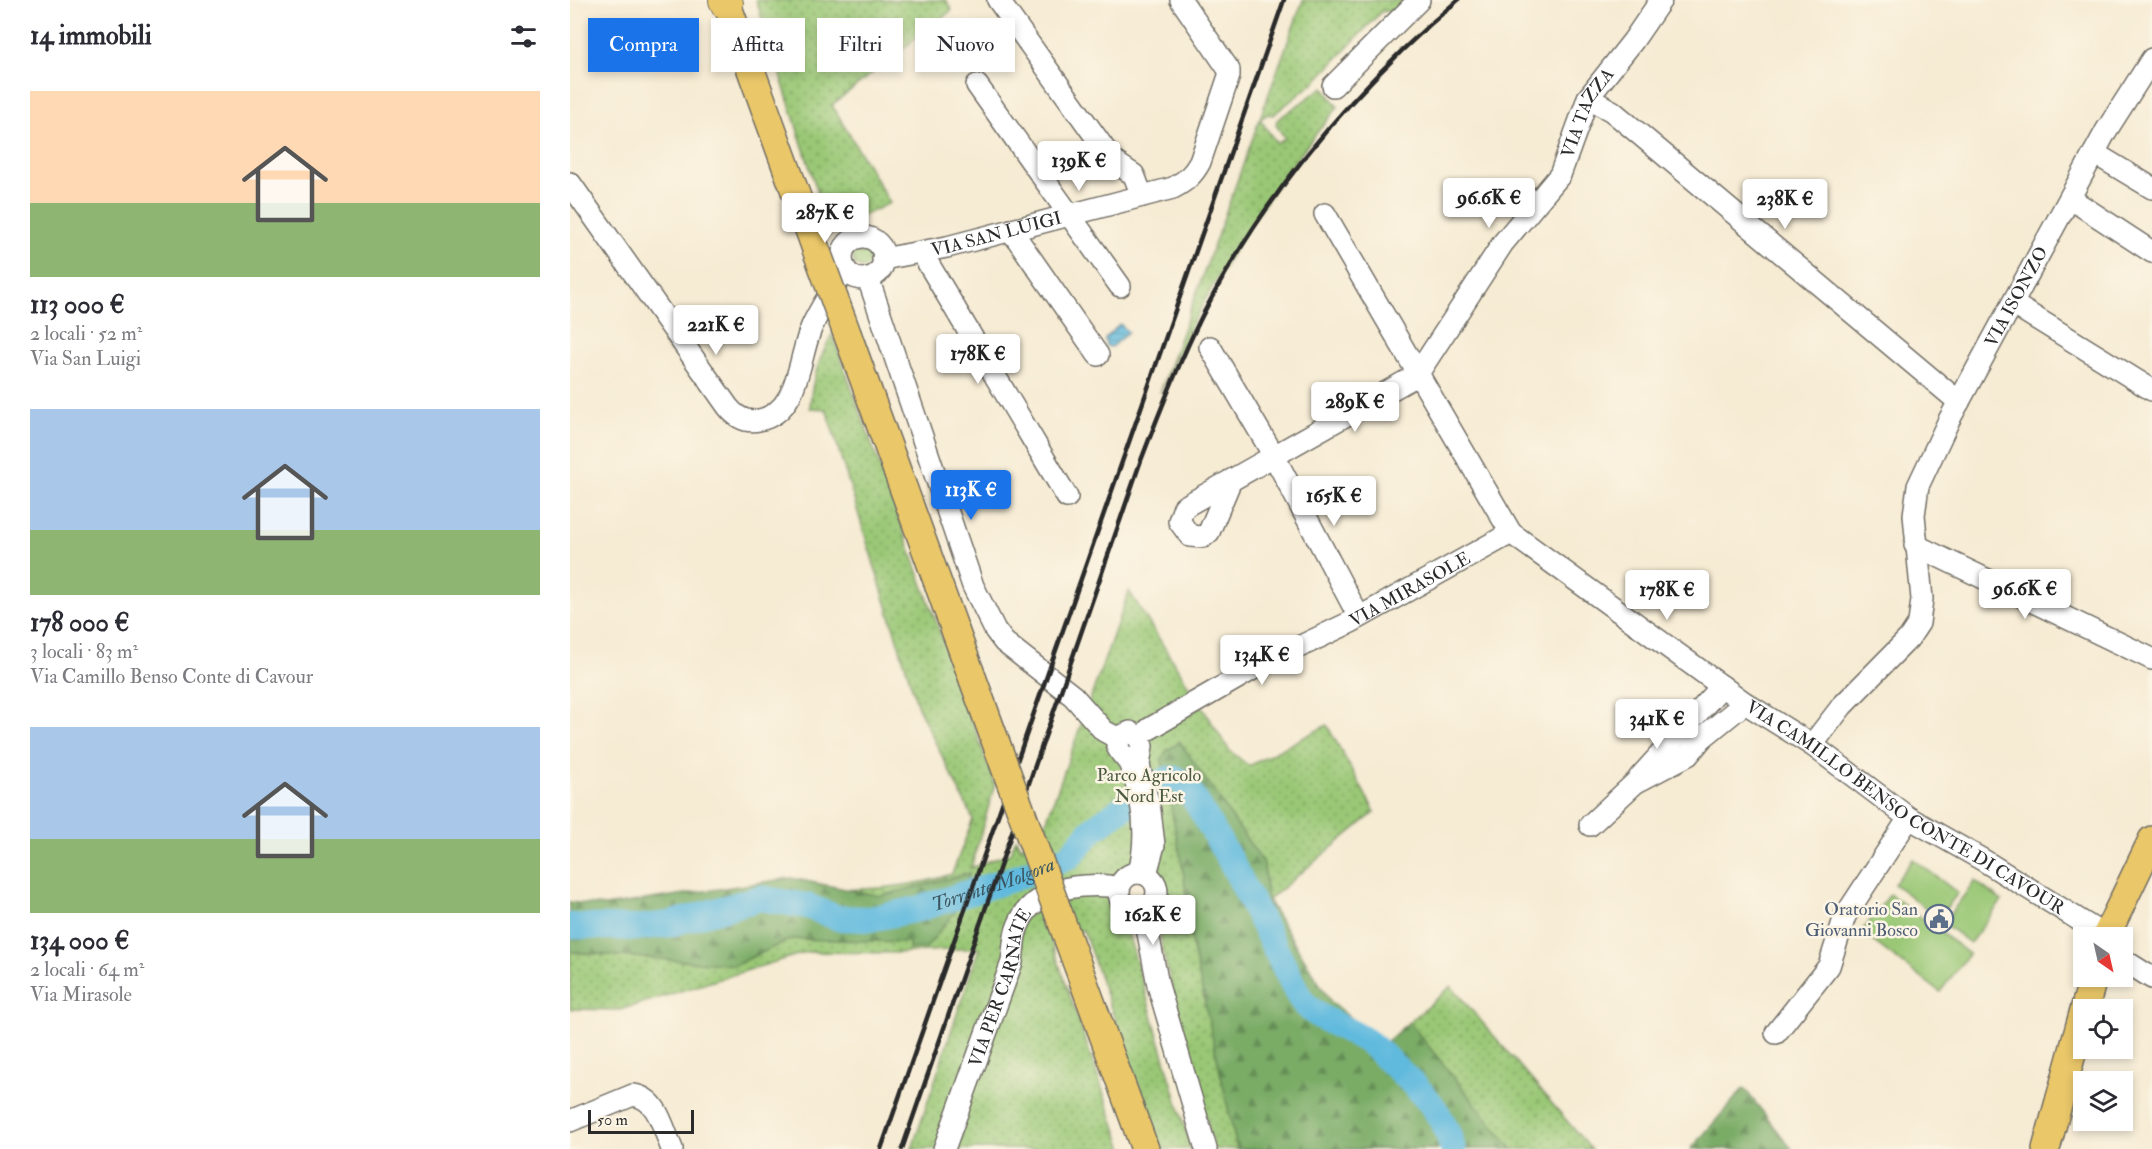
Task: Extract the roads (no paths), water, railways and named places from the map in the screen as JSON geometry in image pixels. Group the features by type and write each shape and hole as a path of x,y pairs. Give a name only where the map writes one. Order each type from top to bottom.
{"main road":[{"path":"726,1 1145,1149"},
{"path":"2110,927 2152,840"},
{"path":"2046,1149 2073,1050"}],"street":[{"path":"998,0 1113,161 1134,175 1142,196"},
{"name":"VIA SAN LUIGI","path":"884,259 922,253 1173,188 1194,174 1229,76 1223,59 1180,0"},
{"path":"1333,86 1419,0"},
{"name":"VIA TAZZA","path":"1417,375 1503,243 1560,175 1588,98 1633,41 1660,0"},
{"name":"VIA ISONZO","path":"1812,745 1842,706 1909,639 1919,623 1922,599 1915,545 1914,515 1918,486 1959,402 2094,153 2152,59"},
{"name":"VIA SAN LUIGI","path":"977,85 1070,215"},
{"path":"1588,98 1612,111 1959,402"},
{"path":"2094,153 2152,189"},
{"path":"570,183 728,407 739,418 762,420 783,408 792,391 812,326 845,270"},
{"path":"2071,199 2152,252"},
{"name":"VIA CAMILLO BENSO CONTE DI CAVOUR","path":"1325,214 1511,533 1745,703 1812,745 1909,818 1983,860 2089,927"},
{"path":"1070,215 1120,286"},
{"path":"1011,231 1098,355"},
{"path":"868,238 874,241 880,246 884,259 879,271 868,278 856,278 845,270 842,264 843,249 854,239 868,238"},
{"name":"VIA SAN LUIGI","path":"922,253 1067,497"},
{"path":"868,278 973,586 995,630 1018,654 1073,696 1104,731 1135,735 1135,766 1154,845 1127,881 1124,905 1144,915"},
{"path":"2013,304 2152,390"},
{"path":"1210,347 1274,456 1359,617"},
{"path":"1231,480 1417,375"},
{"name":"VIA MIRASOLE","path":"1135,735 1253,669 1359,617 1511,533"},
{"path":"1915,545 2152,659"},
{"path":"1590,825 1635,783 1722,686"},
{"path":"1635,783 1688,755 1702,738 1745,703"},
{"path":"1776,1033 1829,966 1845,916 1909,818"},
{"path":"1127,881 1154,880 1158,890 1144,915 1158,985 1206,1149"},
{"name":"VIA PER CARNATE","path":"944,1149 1012,962 1015,935 1021,918 1035,903 1059,890 1127,881"},
{"path":"2133,966 2152,978"},
{"path":"570,1121 633,1095 642,1096 654,1105 672,1149"}],"water":[{"path":"1120,324 1128,332 1112,347 1106,346 1105,339"}],"waterway":[{"name":"Torrente Molgora","path":"570,926 636,928 670,924 760,898 807,906 838,918 870,919 918,909 1015,878 1070,856 1093,829 1154,786 1168,779 1177,779 1184,784 1197,803 1234,867 1300,998 1314,1012 1371,1044 1410,1081 1428,1100 1443,1122 1453,1149"}],"railway":[{"path":"881,1149 1284,0"},
{"path":"902,1149 1140,463 1193,334 1227,271 1254,228 1315,145 1383,69 1458,0"}],"place":[{"name":"Oratorio San Giovanni Bosco","path":"1939,919"}],"park label":[{"name":"Parco Agricolo Nord Est","path":"1149,785"}]}
